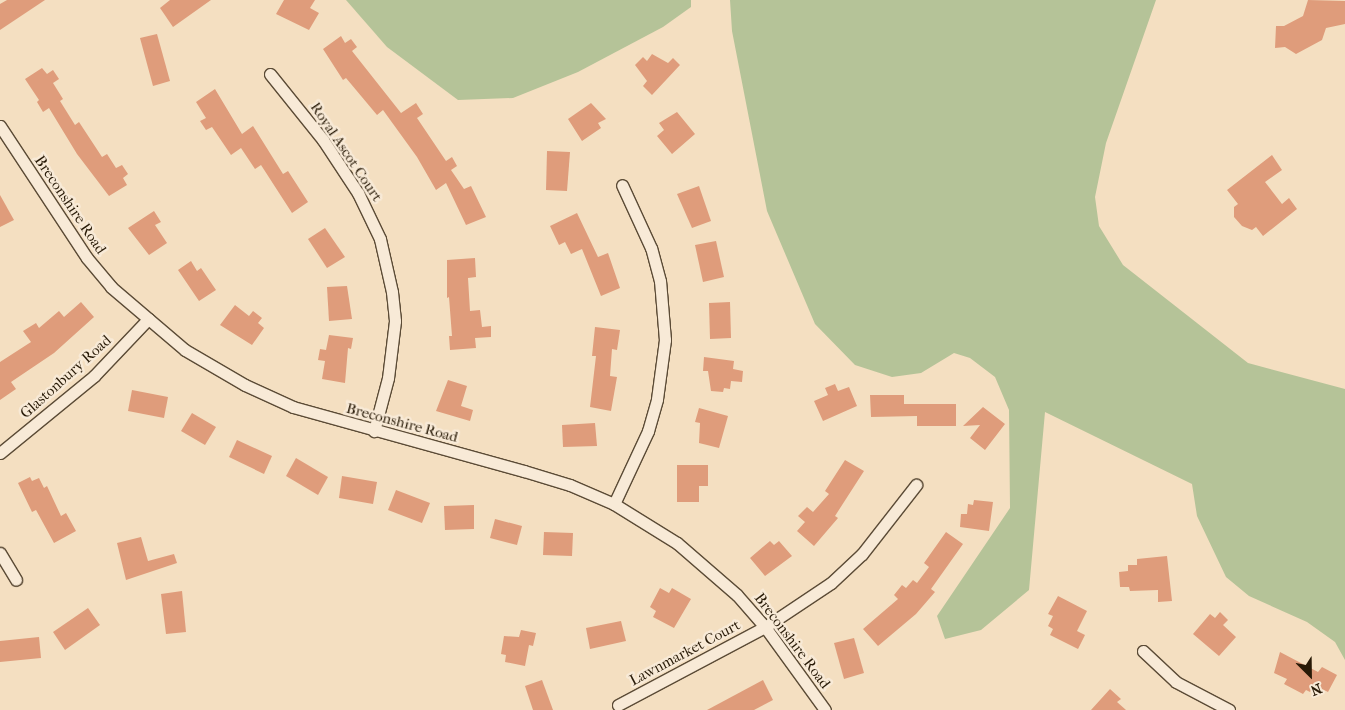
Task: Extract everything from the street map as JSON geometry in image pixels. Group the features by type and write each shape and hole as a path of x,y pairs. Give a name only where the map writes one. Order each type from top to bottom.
{"street":[{"name":"Royal Ascot Court","path":"270,74 323,140 358,193 380,240 391,284 395,321 388,378 374,431"},
{"name":"Breconshire Road","path":"0,126 87,258 111,286 185,350 268,397 374,431 524,470 570,484 614,504 677,543 737,595 765,627 825,710"},
{"path":"614,504 648,431 657,398 665,340 660,281 651,248 622,185"},
{"name":"Glastonbury Road","path":"0,453 94,376 148,319"},
{"name":"Lawnmarket Court","path":"618,705 765,627 831,583 862,554 916,485"},
{"path":"0,553 16,580"},
{"path":"1142,651 1176,682 1229,710"}],"green space":[{"path":"346,0 691,0 691,7 663,27 578,72 513,98 458,100 387,47"},
{"path":"730,0 1156,0 1106,143 1095,197 1099,226 1123,265 1248,363 1345,389 1345,660 1335,642 1307,622 1249,596 1226,577 1197,516 1192,484 1045,412 1029,590 981,630 945,639 937,616 1010,508 1009,410 995,377 970,358 954,353 921,373 892,377 855,365 815,324 767,211 732,31"}],"building":[{"path":"7,0 45,0 0,30 0,4"},
{"path":"170,0 211,0 173,27 160,8"},
{"path":"284,0 315,0 310,8 319,13 309,30 276,14"},
{"path":"1308,0 1345,1 1345,24 1326,28 1322,40 1296,54 1285,47 1275,48 1276,26 1284,26 1303,16"},
{"path":"157,34 170,81 153,86 140,38"},
{"path":"341,36 345,43 351,39 357,47 352,51 401,113 416,103 423,114 417,118 446,161 452,157 457,166 451,170 464,189 471,186 486,217 466,225 446,183 436,190 417,157 383,110 377,115 346,78 343,80 323,49"},
{"path":"652,54 668,63 673,58 680,65 652,95 643,86 647,81 635,65 643,57 647,61"},
{"path":"42,68 47,74 53,70 59,79 53,83 63,99 60,101 75,125 79,122 102,157 107,154 116,168 122,165 128,174 123,178 127,185 109,196 77,154 49,108 43,112 37,102 39,100 25,79"},
{"path":"215,89 242,134 253,126 283,174 288,171 308,202 292,213 261,165 255,169 241,148 231,155 212,127 206,130 200,121 206,118 196,102"},
{"path":"591,103 606,119 598,123 601,128 582,141 568,119"},
{"path":"677,112 695,134 672,154 657,136 664,130 659,123"},
{"path":"547,151 570,152 567,191 546,190"},
{"path":"1272,155 1282,170 1265,182 1282,204 1289,198 1297,209 1263,236 1256,227 1252,230 1242,226 1234,217 1234,207 1238,204 1227,190"},
{"path":"699,186 711,221 692,228 677,194"},
{"path":"0,195 14,220 0,227"},
{"path":"154,211 161,222 155,225 167,243 149,255 128,228"},
{"path":"577,213 598,257 608,253 620,288 601,296 582,249 571,254 565,242 559,245 550,226"},
{"path":"325,228 345,257 327,268 308,239"},
{"path":"716,241 724,277 703,282 695,245"},
{"path":"475,258 476,277 468,278 470,311 480,310 482,327 491,326 491,337 475,338 476,348 450,350 449,336 452,336 449,297 447,298 447,260"},
{"path":"191,261 197,271 201,268 216,290 199,301 178,270"},
{"path":"347,286 352,319 329,321 327,287"},
{"path":"81,302 94,317 54,353 11,382 16,389 0,400 0,362 31,342 23,331 36,323 39,328 59,311 64,317"},
{"path":"730,302 731,338 710,339 709,303"},
{"path":"235,305 249,316 253,311 262,318 258,323 264,328 252,345 220,325"},
{"path":"595,327 620,330 617,350 612,349 610,376 617,377 611,411 590,407 596,356 592,356"},
{"path":"329,335 353,338 351,349 348,348 345,383 322,379 325,361 318,360 320,349 326,350"},
{"path":"704,357 734,361 733,369 743,371 742,382 731,381 730,389 724,388 723,392 711,391 708,371 703,371"},
{"path":"448,380 467,386 461,406 473,410 470,421 436,411"},
{"path":"835,384 838,391 849,387 857,406 823,421 814,401 828,395 825,388"},
{"path":"132,390 168,397 164,418 128,411"},
{"path":"870,395 904,395 904,404 956,404 956,426 917,426 917,416 871,417"},
{"path":"983,407 1005,424 985,450 970,438 980,425 963,426"},
{"path":"699,408 728,416 719,448 699,443 700,423 695,422"},
{"path":"192,413 216,427 205,445 181,431"},
{"path":"595,423 597,446 563,447 562,425"},
{"path":"237,440 272,456 264,474 229,457"},
{"path":"296,458 328,477 318,495 286,476"},
{"path":"845,460 864,471 835,516 838,518 814,546 797,531 805,522 798,516 807,507 813,512 829,494 825,491"},
{"path":"677,465 708,465 708,486 699,486 699,502 677,502"},
{"path":"342,476 377,482 373,504 339,498"},
{"path":"30,477 32,481 39,478 44,488 47,486 61,516 66,513 76,531 54,543 36,510 32,512 18,483"},
{"path":"396,490 430,503 422,523 388,510"},
{"path":"974,500 993,502 989,531 960,527 961,514 967,514 968,504 973,505"},
{"path":"474,505 474,529 445,530 444,506"},
{"path":"495,519 522,526 517,545 490,538"},
{"path":"544,532 573,533 572,556 543,555"},
{"path":"946,532 963,544 931,589 935,592 916,614 878,646 863,629 898,599 894,595 902,585 906,588 913,580 917,583 929,567 924,563"},
{"path":"141,537 148,561 174,554 177,563 126,580 117,543"},
{"path":"770,541 774,545 779,541 792,556 765,576 750,558"},
{"path":"1167,556 1172,601 1158,602 1158,590 1130,591 1129,587 1120,587 1119,572 1128,571 1128,565 1137,565 1137,559"},
{"path":"660,588 669,593 672,588 691,599 674,628 653,617 656,611 650,607"},
{"path":"182,591 186,632 166,634 161,594"},
{"path":"1058,596 1087,611 1077,631 1085,635 1078,649 1050,635 1053,629 1048,626 1053,616 1048,614"},
{"path":"88,608 100,625 65,650 53,632"},
{"path":"1220,612 1228,620 1223,625 1236,637 1219,656 1193,634 1210,614 1215,618"},
{"path":"621,621 626,641 590,649 586,628"},
{"path":"521,630 536,633 533,646 529,645 525,666 505,662 506,655 501,654 504,636 519,637"},
{"path":"39,637 41,658 0,662 0,641"},
{"path":"854,638 864,673 844,679 834,643"},
{"path":"1280,652 1318,672 1322,667 1337,675 1328,692 1314,685 1310,692 1306,690 1303,694 1284,684 1287,679 1274,673"},
{"path":"542,680 553,710 533,710 525,686"},
{"path":"763,680 773,700 754,710 707,710"},
{"path":"1110,689 1121,699 1117,702 1126,710 1091,710"}]}
